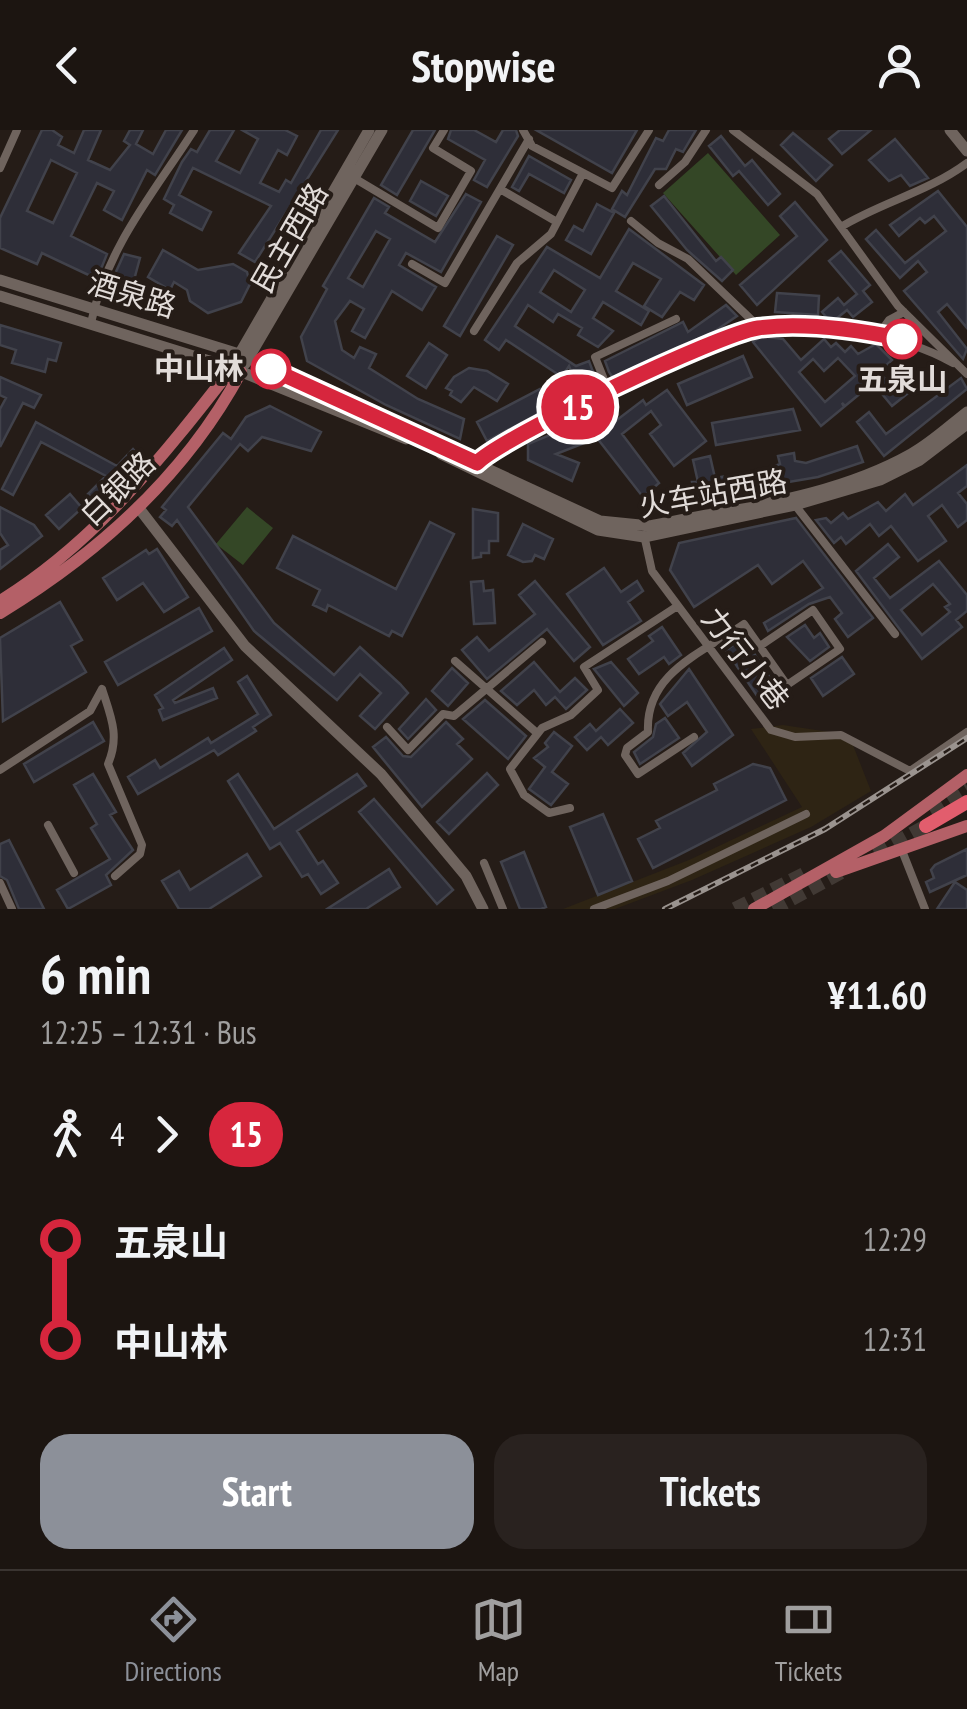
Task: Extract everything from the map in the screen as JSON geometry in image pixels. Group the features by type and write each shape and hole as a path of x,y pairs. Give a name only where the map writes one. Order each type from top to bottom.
{"highway":[{"path":"926,826 967,802"}],"main road":[{"name":"民主西路","path":"244,357 369,130"},
{"name":"民主西路","path":"236,370 382,130"},
{"path":"950,130 967,151"},
{"name":"酒泉路","path":"0,280 244,357"},
{"name":"酒泉路","path":"0,296 236,370"},
{"name":"火车站西路","path":"244,357 600,521 643,531 795,505 880,480 920,460 967,424"},
{"name":"火车站西路","path":"236,370 474,466"},
{"name":"白银路","path":"0,613 50,583 176,470 236,370"},
{"name":"白银路","path":"0,600 42,575 128,496 236,370"},
{"name":"火车站西路","path":"643,531 877,472 915,452 967,412"},
{"path":"138,507 246,646 381,774 466,876 483,909"},
{"path":"754,909 884,836 967,775"},
{"path":"792,889 967,826"}],"street":[{"path":"0,168 18,130"},
{"path":"91,323 97,289 116,246 194,130"},
{"path":"354,178 438,228 471,171 433,148 444,130"},
{"path":"523,130 529,140 612,188 648,130"},
{"path":"660,185 685,162 706,130"},
{"path":"733,130 816,194 901,309 967,374"},
{"path":"412,264 445,284 529,140"},
{"path":"841,228 876,207 929,189 967,163"},
{"path":"474,331 517,263 550,234 583,173"},
{"path":"500,189 557,222"},
{"path":"631,221 688,260 760,328"},
{"path":"879,334 901,309"},
{"path":"609,392 595,357 676,319"},
{"path":"474,466 528,431 718,340 760,328 879,334 910,341 953,363"},
{"path":"795,505 895,634"},
{"name":"力行小巷","path":"643,531 652,571 676,607 761,722 782,736 842,735 910,771 967,732"},
{"path":"570,808 549,814 536,806 510,768 537,734 571,715 598,690 584,667 676,607"},
{"path":"694,737 638,774 625,754 648,732 650,698 672,672 744,624 787,685 840,649 813,610 760,646"},
{"path":"387,727 408,750 444,714 454,716 542,642"},
{"path":"455,662 537,734"},
{"path":"0,770 90,711 102,689 117,745 108,764 142,845 140,854 115,876"},
{"path":"594,909 668,881 806,814"},
{"path":"48,825 74,872"},
{"path":"901,848 925,909"},
{"path":"484,863 502,909"},
{"path":"0,883 12,909"}],"shaded area":[{"path":"783,725 849,735 871,791 811,827 692,880 615,909 563,909 689,860 802,807 751,729"}],"green space":[{"path":"708,153 780,235 736,275 663,193"},
{"path":"247,507 273,528 243,565 216,544"}],"building":[{"path":"42,130 52,130 62,137 58,145 74,153 84,130 101,130 88,160 110,170 130,145 124,141 130,130 143,130 136,144 153,154 166,130 182,130 155,175 147,170 122,220 104,210 114,191 97,183 71,236 107,254 97,279 42,253 37,264 0,248 0,218","holes":["51,160 77,173 53,223 27,211"]},
{"path":"210,130 234,130 216,161 240,173 258,139 242,130 285,130 297,136 287,155 278,150 260,183 279,192 286,180 291,183 321,130 338,130 255,262 239,253 271,206 193,168 179,195 211,212 202,230 170,213 174,205 164,199 182,162 191,149 197,152"},
{"path":"413,130 435,130 397,195 381,185"},
{"path":"451,130 474,130 496,142 503,130 516,130 518,136 487,187 474,180 485,160 448,139"},
{"path":"536,130 637,130 612,173"},
{"path":"669,130 696,130 683,152 676,149 666,169 655,169 625,217 612,209 622,191 627,195 656,138 663,141"},
{"path":"840,130 871,130 842,154 829,139"},
{"path":"793,133 832,165 816,181 781,145"},
{"path":"721,136 745,166 752,160 780,194 768,205 739,171 733,176 709,146"},
{"path":"895,139 928,178 910,186 901,175 889,181 869,160"},
{"path":"529,156 571,180 564,193 529,174 519,191 512,187"},
{"path":"421,181 448,196 436,216 410,201"},
{"path":"938,191 967,227 967,328 947,304 938,312 967,349 963,359 904,291 927,272 918,261 900,278 866,239 876,230 905,263 946,231 934,216 925,223 920,218 899,236 890,225"},
{"path":"466,194 481,202 441,272 406,253 399,265 436,287 422,310 392,291 365,338 352,331 364,309 350,301 335,321 342,350 354,358 360,347 376,354 369,368 418,399 464,419 460,439 386,405 307,361 301,337 327,289 323,286 374,198 389,207 385,213 435,242","holes":["376,231 390,239 363,287 348,278"]},
{"path":"664,196 716,261 721,257 733,270 722,281 687,250 651,206"},
{"path":"795,202 827,240 757,305 740,285 797,236 780,216"},
{"path":"597,204 614,213 591,254 566,240 574,226 583,231"},
{"path":"629,229 704,285 694,300 680,292 662,317 644,306 661,279 633,263 616,291 649,311 641,325 603,302 593,318 613,331 598,347 578,335 582,328 558,314 553,322 528,305 515,326 576,366 589,361 595,377 576,384 569,366 562,377 506,340 499,350 485,340 547,247 600,278","holes":["554,270 585,290 571,312 540,292"]},
{"path":"497,236 513,245 460,336 444,326"},
{"path":"163,250 198,270 233,264 247,272 250,284 241,302 208,313 190,301 187,290 174,282 170,290 148,277"},
{"path":"841,251 870,285 863,291 872,302 853,317 847,310 831,323 822,312 838,298 844,305 857,294 829,261"},
{"path":"124,254 140,258 131,291 110,285"},
{"path":"777,293 819,296 818,315 775,312"},
{"path":"726,305 737,316 699,342 613,378 609,372 605,361 683,322 688,332"},
{"path":"0,325 61,343 56,361 48,359 45,372 12,363 16,350 0,345"},
{"path":"761,336 783,339 801,360 824,339 831,347 836,343 845,352 851,346 858,354 876,344 892,360 879,372 888,382 909,366 922,382 892,406 873,383 845,406 842,403 844,407 821,426 753,342","holes":["838,358 855,376 825,402 799,372 813,359 824,371"]},
{"path":"429,343 447,355 426,388 407,376"},
{"path":"743,356 752,377 687,405 678,384"},
{"path":"469,368 487,371 508,384 497,401 474,387 461,402 450,395 452,391 446,388 454,377"},
{"path":"0,377 41,395 34,408 23,403 0,447 0,409 6,398 0,395"},
{"path":"961,378 967,389 884,456 857,422 869,412 886,434"},
{"path":"540,389 549,408 487,441 477,422"},
{"path":"667,390 706,441 674,466 650,434 661,425 651,411 622,434 659,483 643,497 597,438 556,454 579,463 572,481 528,460 528,444 605,412 613,423 643,400 646,405"},
{"path":"270,406 321,432 311,451 262,437 248,451 240,444 188,507 274,623 334,675 360,647 408,693 375,729 360,716 381,693 360,674 337,700 254,631 177,520 172,526 160,517 166,510 162,507 223,433 231,439 246,417"},
{"path":"793,409 800,430 716,445 712,423"},
{"path":"36,422 117,466 133,449 141,458 96,502 88,494 106,476 41,442 13,495 2,489"},
{"path":"857,446 863,462 818,477 695,498 692,482 698,482 693,460 710,456 715,478 768,469 780,464 778,456 794,453 795,461 806,463"},
{"path":"967,465 967,486 958,493 967,504 967,520 958,527 942,505 928,516 946,541 918,561 891,526 879,536 870,524 846,544 841,537 834,543 816,520 826,518 831,523 843,513 848,519 878,502 886,511 905,494 913,505"},
{"path":"70,494 82,508 59,529 46,515"},
{"path":"0,507 34,525 42,536 0,569 0,550 8,545 0,533"},
{"path":"473,509 498,513 498,541 489,541 489,553 473,558"},
{"path":"796,518 873,618 848,637 835,619 842,613 830,597 809,604 768,631 764,623 823,588 803,561 772,584 758,565 694,607 670,570 679,543"},
{"path":"430,522 454,534 402,636 392,631 389,636 328,605 326,611 313,605 320,590 277,568 293,536 396,589"},
{"path":"523,524 553,539 544,559 535,555 532,561 523,562 508,555"},
{"path":"888,544 899,557 874,578 890,598 939,561 967,595 967,611 956,620 962,627 922,659 856,571","holes":["933,584 950,604 945,607 950,612 922,635 901,610"]},
{"path":"157,549 188,597 164,612 143,583 117,600 103,578 146,550 149,554"},
{"path":"604,568 621,592 637,581 643,591 628,602 641,621 603,645 567,594"},
{"path":"483,581 484,591 493,590 495,623 474,624 471,582"},
{"path":"535,581 590,647 574,661 547,629 487,679 462,650 477,637 489,651 535,614 519,595"},
{"path":"60,602 82,640 71,646 86,672 3,721 0,638"},
{"path":"199,608 212,631 118,685 105,662"},
{"path":"805,625 814,638 820,633 829,647 810,661 787,637"},
{"path":"662,627 681,655 669,664 664,657 639,674 628,659 653,641 649,636"},
{"path":"744,638 783,698 766,709 726,650"},
{"path":"224,648 232,660 173,700 175,703 213,688 217,698 163,720 159,710 163,708 155,695"},
{"path":"842,657 854,674 823,696 811,678"},
{"path":"534,662 560,692 575,678 587,690 566,709 555,697 546,705 534,690 517,705 501,691"},
{"path":"611,662 638,693 624,706 594,669"},
{"path":"452,668 468,683 448,706 432,691"},
{"path":"689,669 733,735 692,766 683,753 707,732 687,702 668,716 660,704"},
{"path":"247,676 271,715 253,727 256,731 218,755 214,750 138,794 128,777 155,760 160,768 208,738 211,743 258,714 238,682"},
{"path":"426,699 436,710 408,739 399,729"},
{"path":"485,700 526,736 508,759 463,719"},
{"path":"620,709 633,723 608,745 601,737 587,750 575,737 590,724 596,731"},
{"path":"665,718 679,738 640,764 634,752 653,737 656,724"},
{"path":"93,722 104,741 34,782 24,764"},
{"path":"446,722 463,739 457,744 472,759 422,807 373,747 386,737 403,756 411,757"},
{"path":"554,732 572,746 552,772 568,784 551,805 529,789 545,767 534,758 548,747 545,743"},
{"path":"753,764 770,768 786,800 653,868 638,839 660,828 656,821 717,790 714,784"},
{"path":"487,773 498,785 449,834 437,822"},
{"path":"93,774 116,812 110,815 133,850 106,875 111,885 68,909 57,890 110,859 91,828 97,824 74,785"},
{"path":"238,774 274,829 357,774 366,786 297,831 318,864 323,861 338,883 321,894 308,874 302,877 280,843 270,849 228,781"},
{"path":"374,799 453,890 437,904 359,812"},
{"path":"603,814 632,881 598,895 570,827"},
{"path":"9,840 44,909 19,909 7,880 0,876 0,844"},
{"path":"967,849 967,875 930,892 926,882 934,878 931,870 935,865"},
{"path":"524,852 546,907 541,909 520,909 501,862"},
{"path":"247,854 261,876 209,909 179,909 162,881 179,871 190,890"},
{"path":"389,869 400,887 366,909 327,909"},
{"path":"955,882 967,890 967,909 937,909"}],"tunnel":[{"path":"929,809 967,786"},
{"path":"875,854 926,826"},
{"path":"773,909 847,869"},
{"path":"735,909 808,872"}],"railway":[{"path":"665,909 825,829 967,738"}],"bus line":[{"name":"15","path":"271,369 477,463 528,431 718,340 746,331 787,328 902,339"}],"place":[{"name":"五泉山","path":"902,339"},
{"name":"中山林","path":"271,369"}]}
